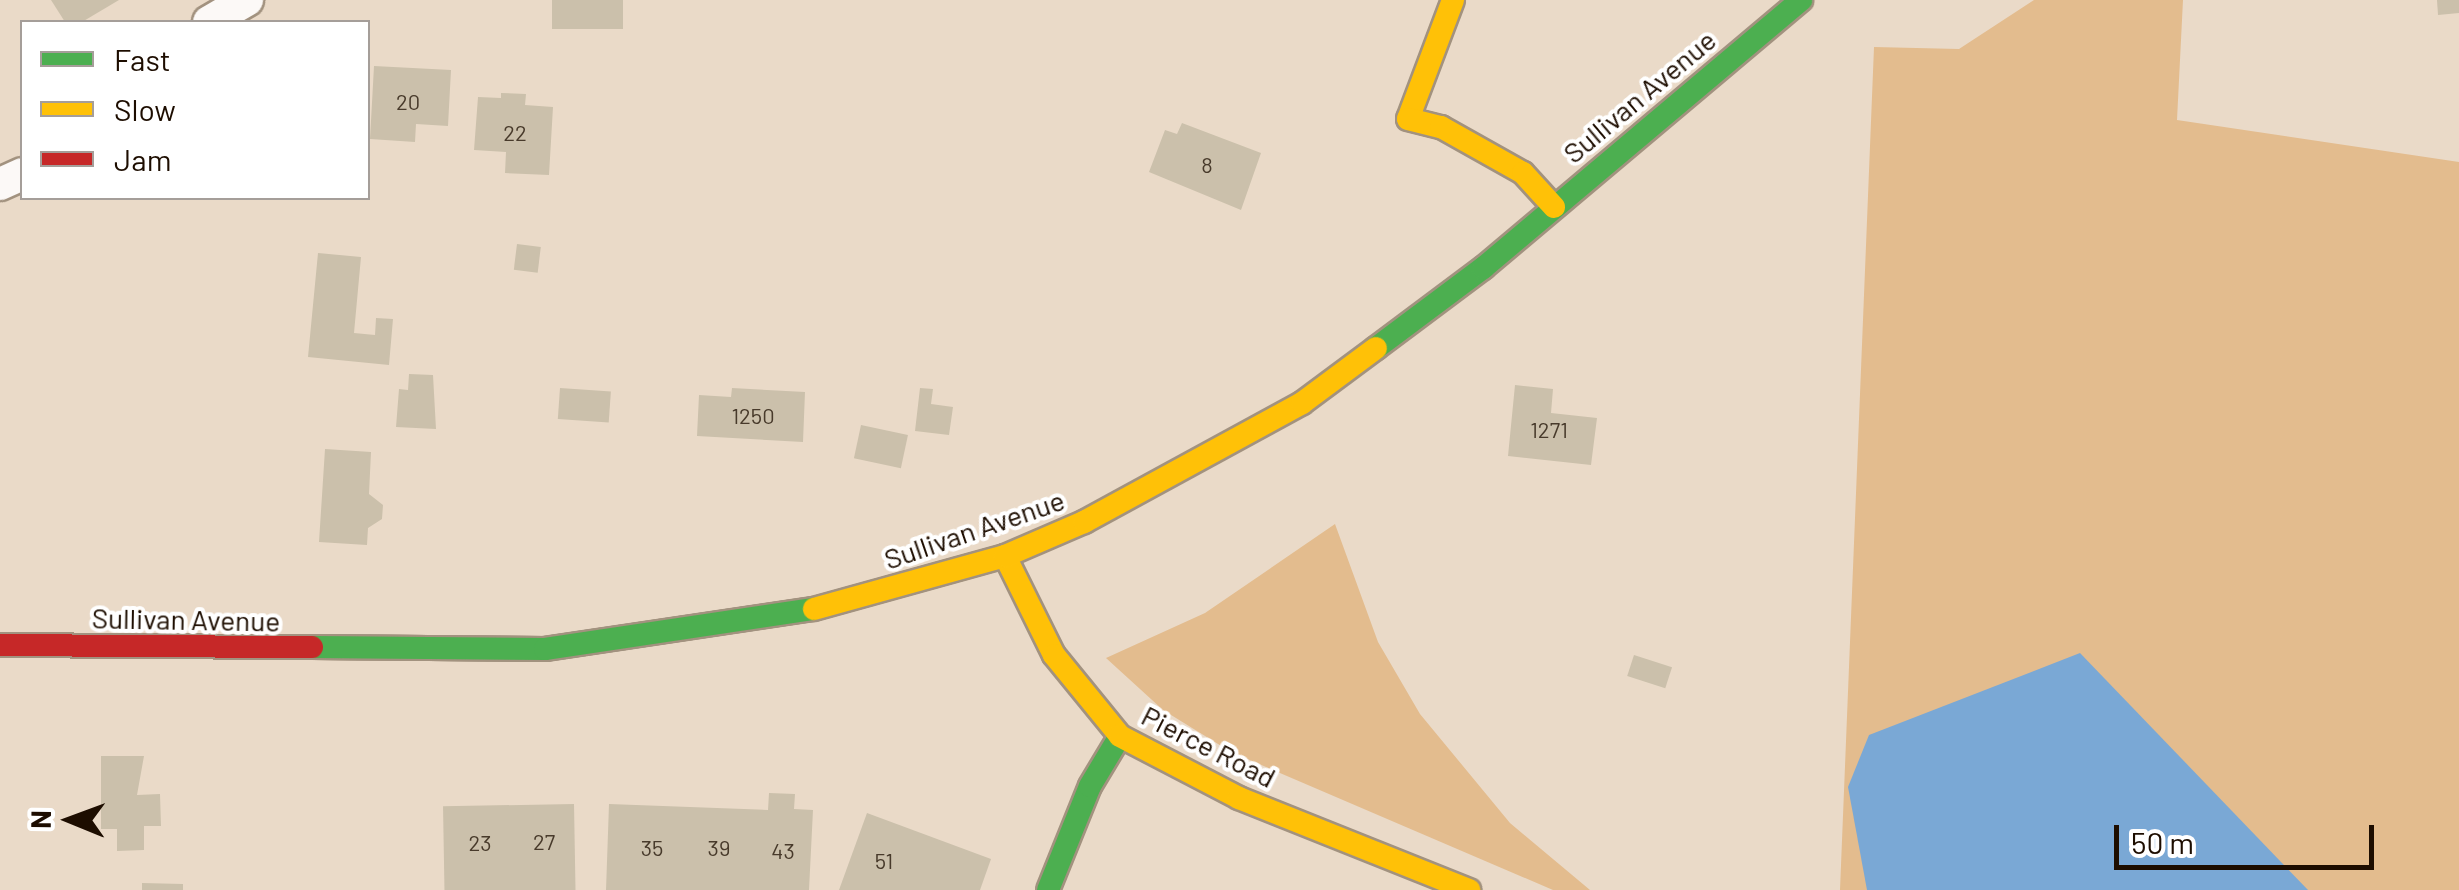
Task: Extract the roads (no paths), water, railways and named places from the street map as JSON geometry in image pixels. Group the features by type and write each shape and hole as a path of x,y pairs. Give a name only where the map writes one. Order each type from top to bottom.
{"main road":[{"path":"1454,0 1408,119 1440,128 1523,173 1554,207"},
{"name":"Sullivan Avenue","path":"0,645 546,650 824,607 1005,556 1120,504 1302,403 1554,207 1801,0"},
{"name":"Pierce Road","path":"1005,556 1054,655 1120,736 1239,798 1469,890"},
{"path":"1048,890 1090,786 1120,736"}],"street":[{"path":"212,20 247,0"}],"water":[{"path":"2080,653 2308,890 1867,890 1848,787 1869,735"}]}
